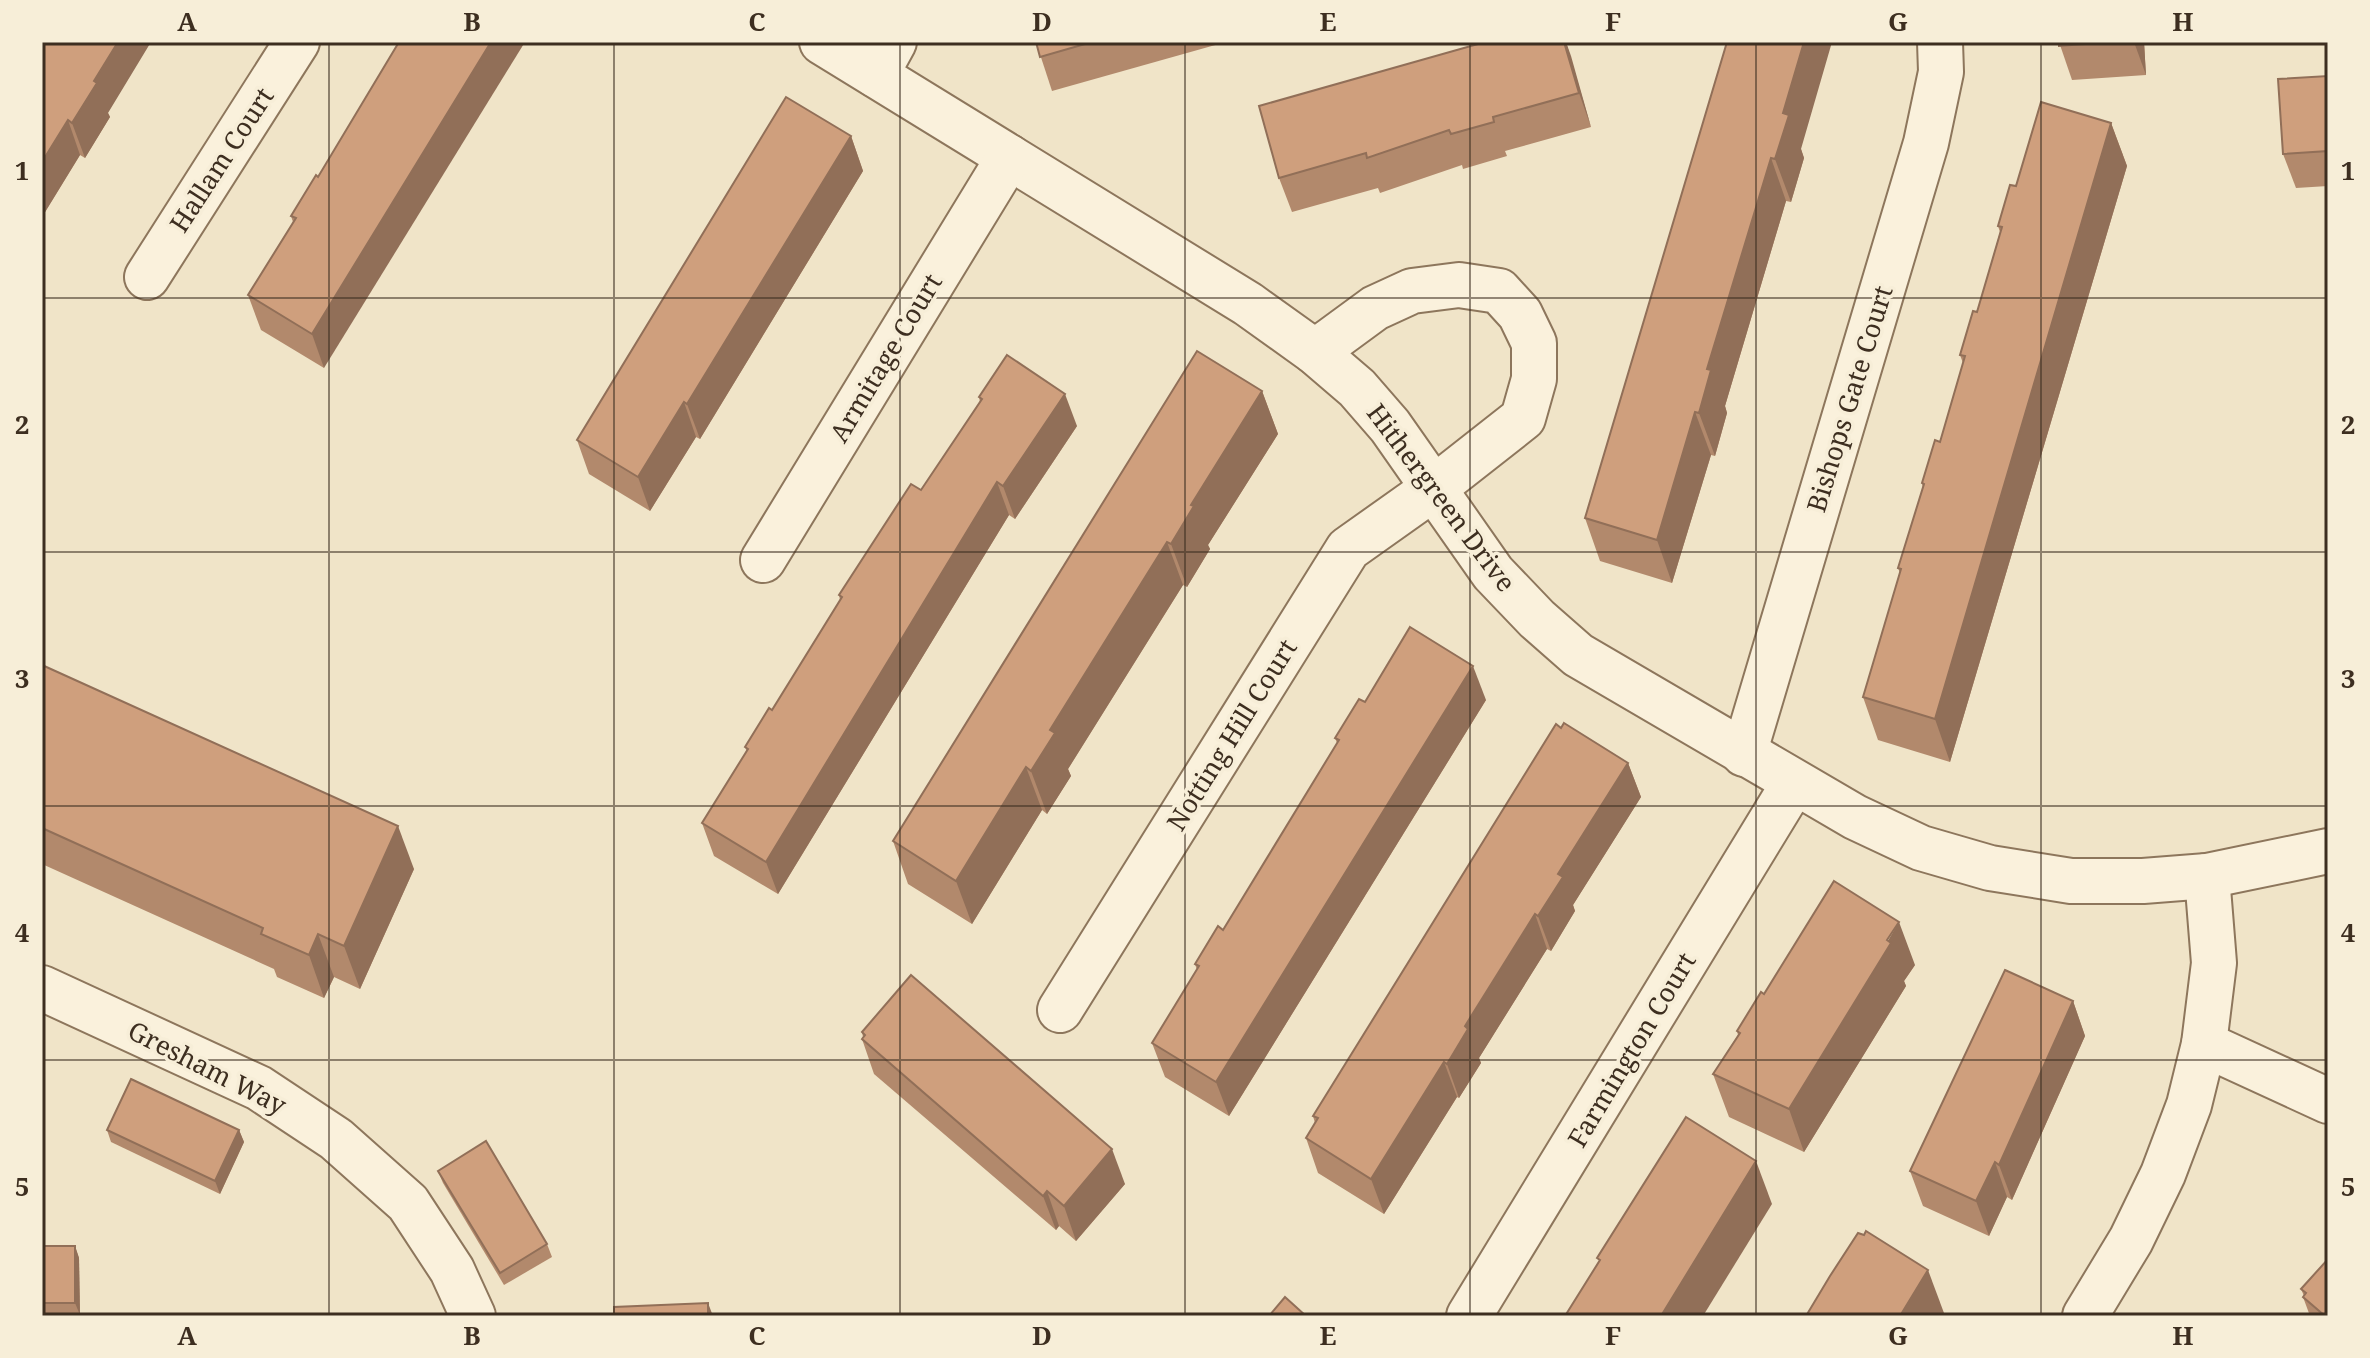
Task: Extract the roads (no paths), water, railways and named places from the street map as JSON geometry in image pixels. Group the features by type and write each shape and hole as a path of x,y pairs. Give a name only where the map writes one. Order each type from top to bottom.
{"street":[{"name":"Hallam Court","path":"147,277 297,42"},
{"name":"Hithergreen Drive","path":"822,42 885,59 1009,157 1248,304 1315,352 1357,388 1390,426 1493,573 1537,619 1578,655 1855,817 1921,848 1990,868 2071,881 2143,881 2207,876 2328,851"},
{"name":"Bishops Gate Court","path":"1744,754 1926,143 1941,72 1940,42"},
{"name":"Armitage Court","path":"763,560 1009,157"},
{"name":"Notting Hill Court","path":"1060,1010 1348,549 1434,488 1523,418 1534,379 1534,343 1520,314 1499,291 1459,285 1412,291 1375,308 1315,352"},
{"name":"Farmington Court","path":"1469,1316 1794,783"},
{"path":"2085,1316 2131,1240 2163,1174 2189,1105 2204,1044 2214,963 2207,876"},
{"name":"Gresham Way","path":"42,988 259,1088 336,1139 408,1203 452,1270 473,1316"},
{"path":"2204,1044 2328,1101"}]}
